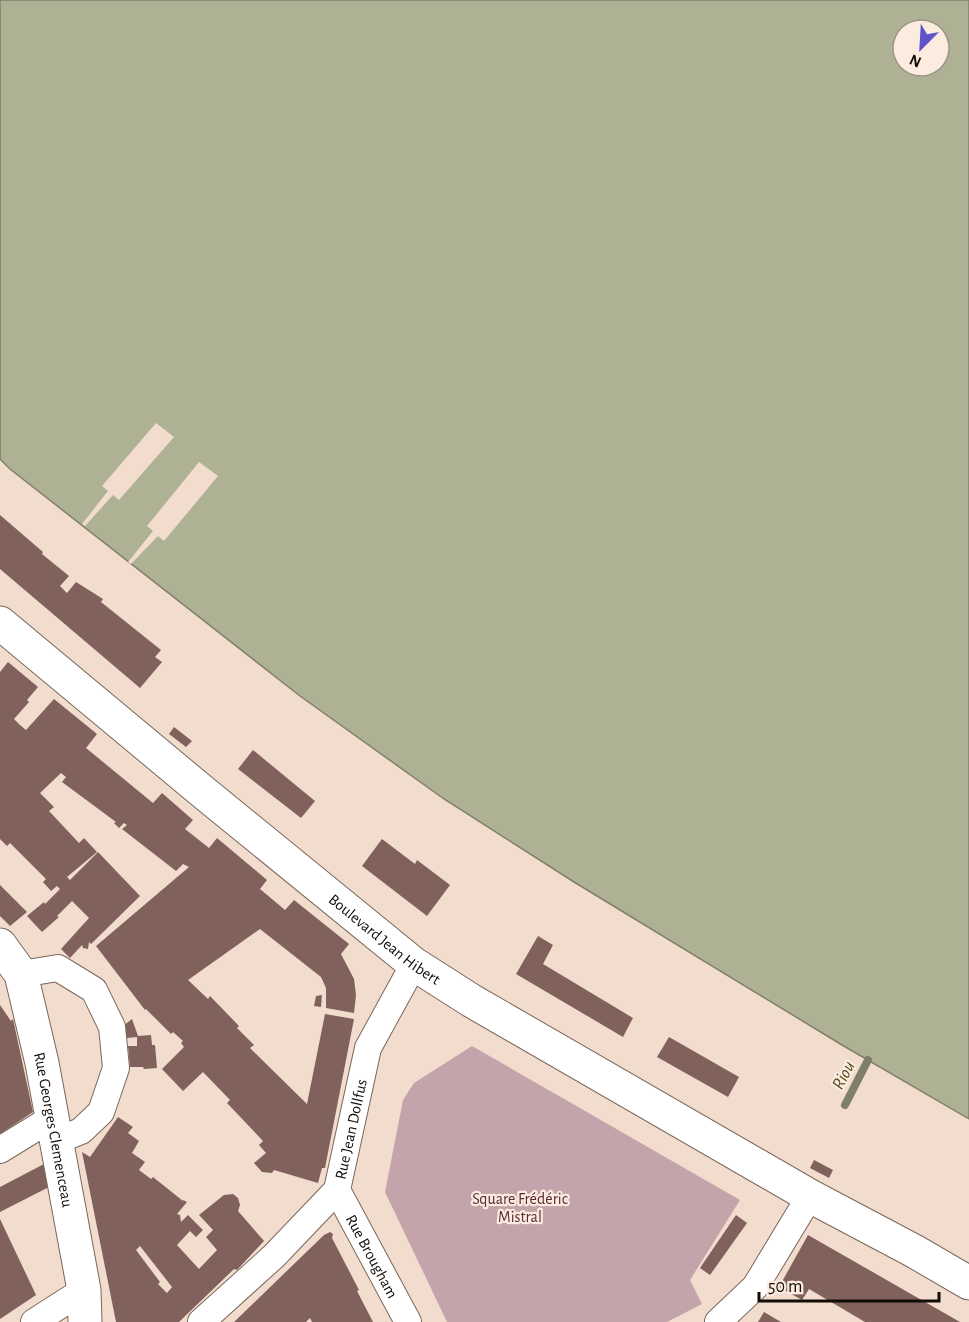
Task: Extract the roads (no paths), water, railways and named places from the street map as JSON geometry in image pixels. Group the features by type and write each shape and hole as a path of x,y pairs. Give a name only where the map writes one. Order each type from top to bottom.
{"main road":[{"name":"Boulevard Jean Hibert","path":"0,623 414,964 472,1001 810,1196 969,1283"},
{"name":"Rue Georges Clemenceau","path":"0,945 21,974 42,1063 84,1290 85,1322"}],"street":[{"name":"Rue Jean Dollfus","path":"201,1322 274,1256 337,1190 368,1048 414,964"},
{"path":"0,1150 54,1129 81,1131 101,1112 116,1068 112,1027 94,990 58,968 21,974"},
{"name":"Rue Brougham","path":"337,1190 408,1322"},
{"path":"718,1322 756,1287 810,1196"},
{"path":"34,1322 84,1290"}],"waterway":[{"name":"Riou","path":"845,1105 868,1060"}],"park label":[{"name":"Square Frédéric Mistral","path":"520,1207"}]}
